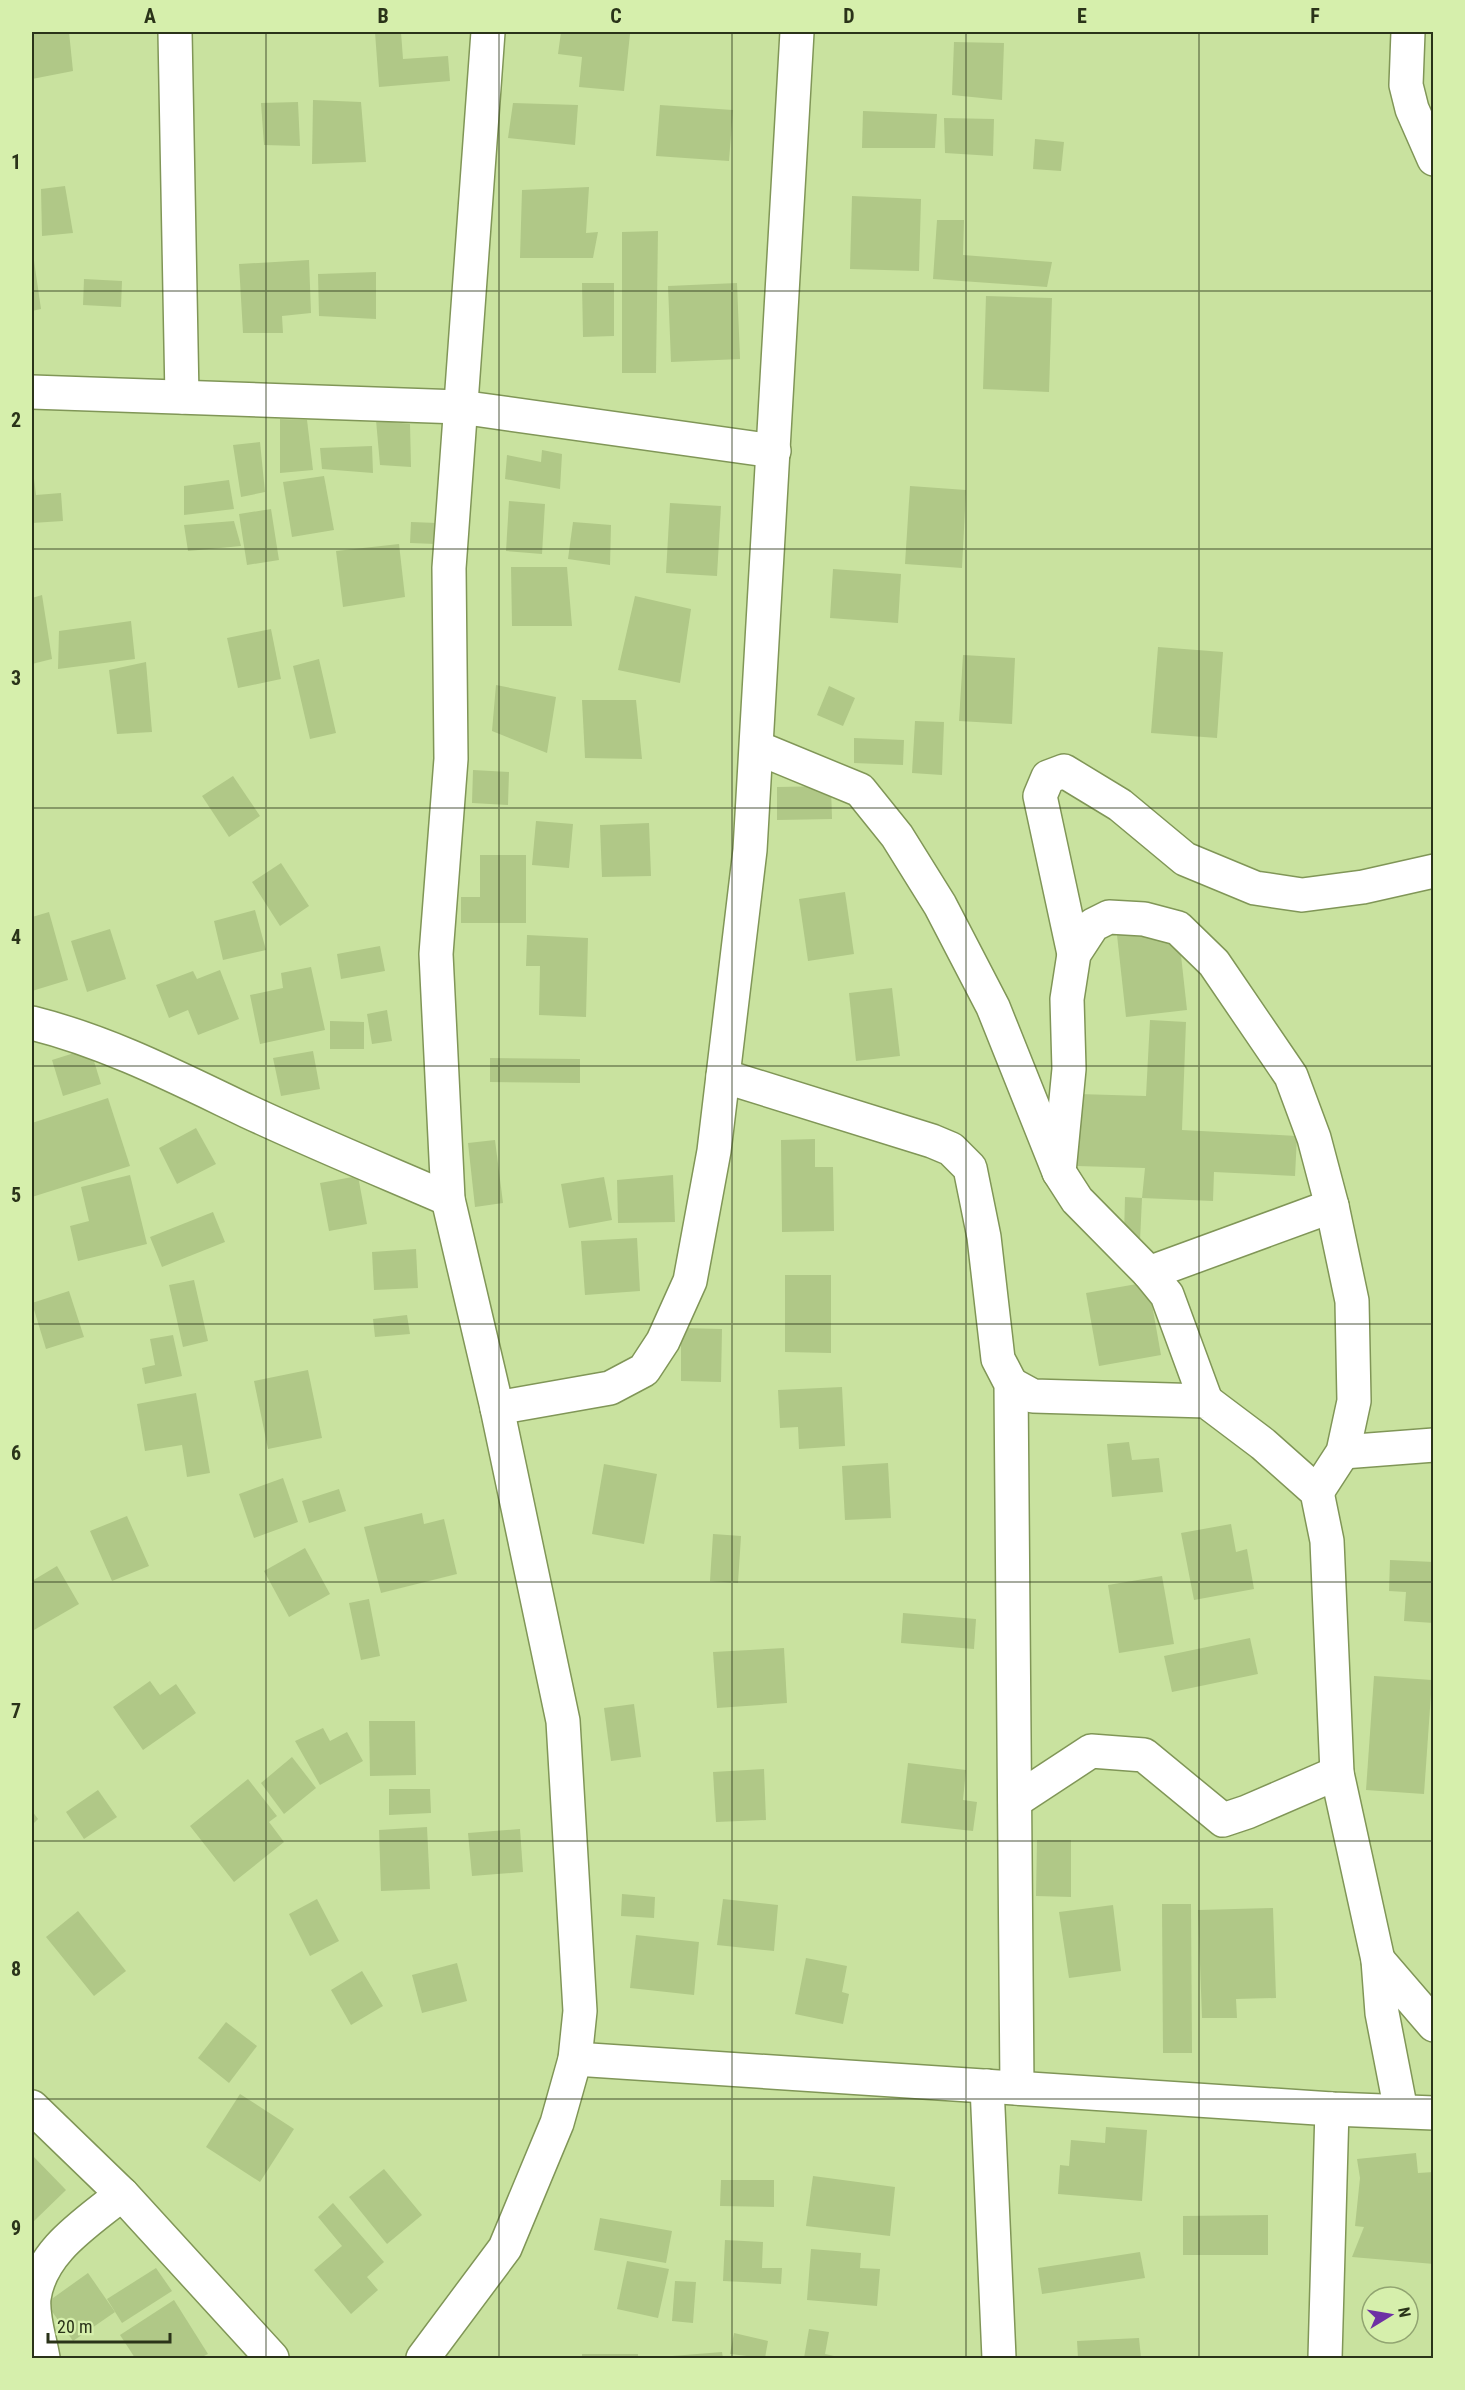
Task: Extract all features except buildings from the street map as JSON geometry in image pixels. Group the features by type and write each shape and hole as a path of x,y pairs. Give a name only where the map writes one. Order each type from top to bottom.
{"street":[{"path":"174,32 182,397"},
{"path":"423,2358 505,2248 557,2123 574,2059 580,2011 563,1721 497,1408 448,1199 436,954 451,759 448,568 488,32"},
{"path":"497,1408 610,1388 644,1370 663,1341 690,1281 714,1151 750,850 758,748 797,32"},
{"path":"1408,32 1406,86 1412,109 1434,159"},
{"path":"32,392 460,407 774,451"},
{"path":"758,748 860,790 897,836 940,905 993,1006 1059,1172 1077,1200 1149,1273 1167,1295 1206,1401 1263,1444 1317,1492 1327,1541 1337,1773 1378,1960 1382,2013 1401,2111"},
{"path":"1059,1172 1069,1069 1067,999 1074,954 1040,796 1048,777 1064,771 1120,805 1185,859 1256,888 1302,895 1363,886 1434,871"},
{"path":"1074,954 1093,925 1109,918 1144,920 1178,928 1215,963 1291,1076 1314,1138 1332,1206 1352,1300 1354,1401 1343,1452 1317,1492"},
{"path":"32,1023 98,1042 149,1063 248,1111 448,1199"},
{"path":"723,1076 932,1141 951,1149 970,1168 984,1237 998,1359 1011,1384 1015,1801 1002,2087 999,2358"},
{"path":"1149,1273 1332,1206"},
{"path":"1011,1384 1034,1396 1206,1401"},
{"path":"1343,1452 1434,1445"},
{"path":"1015,1801 1091,1751 1144,1755 1223,1820 1337,1773"},
{"path":"1378,1960 1434,2025"},
{"path":"574,2059 1332,2109 1434,2113"},
{"path":"32,2107 122,2194 272,2358"},
{"path":"1326,2358 1332,2109"},
{"path":"43,2358 34,2300 40,2272 61,2245 122,2194"}]}
